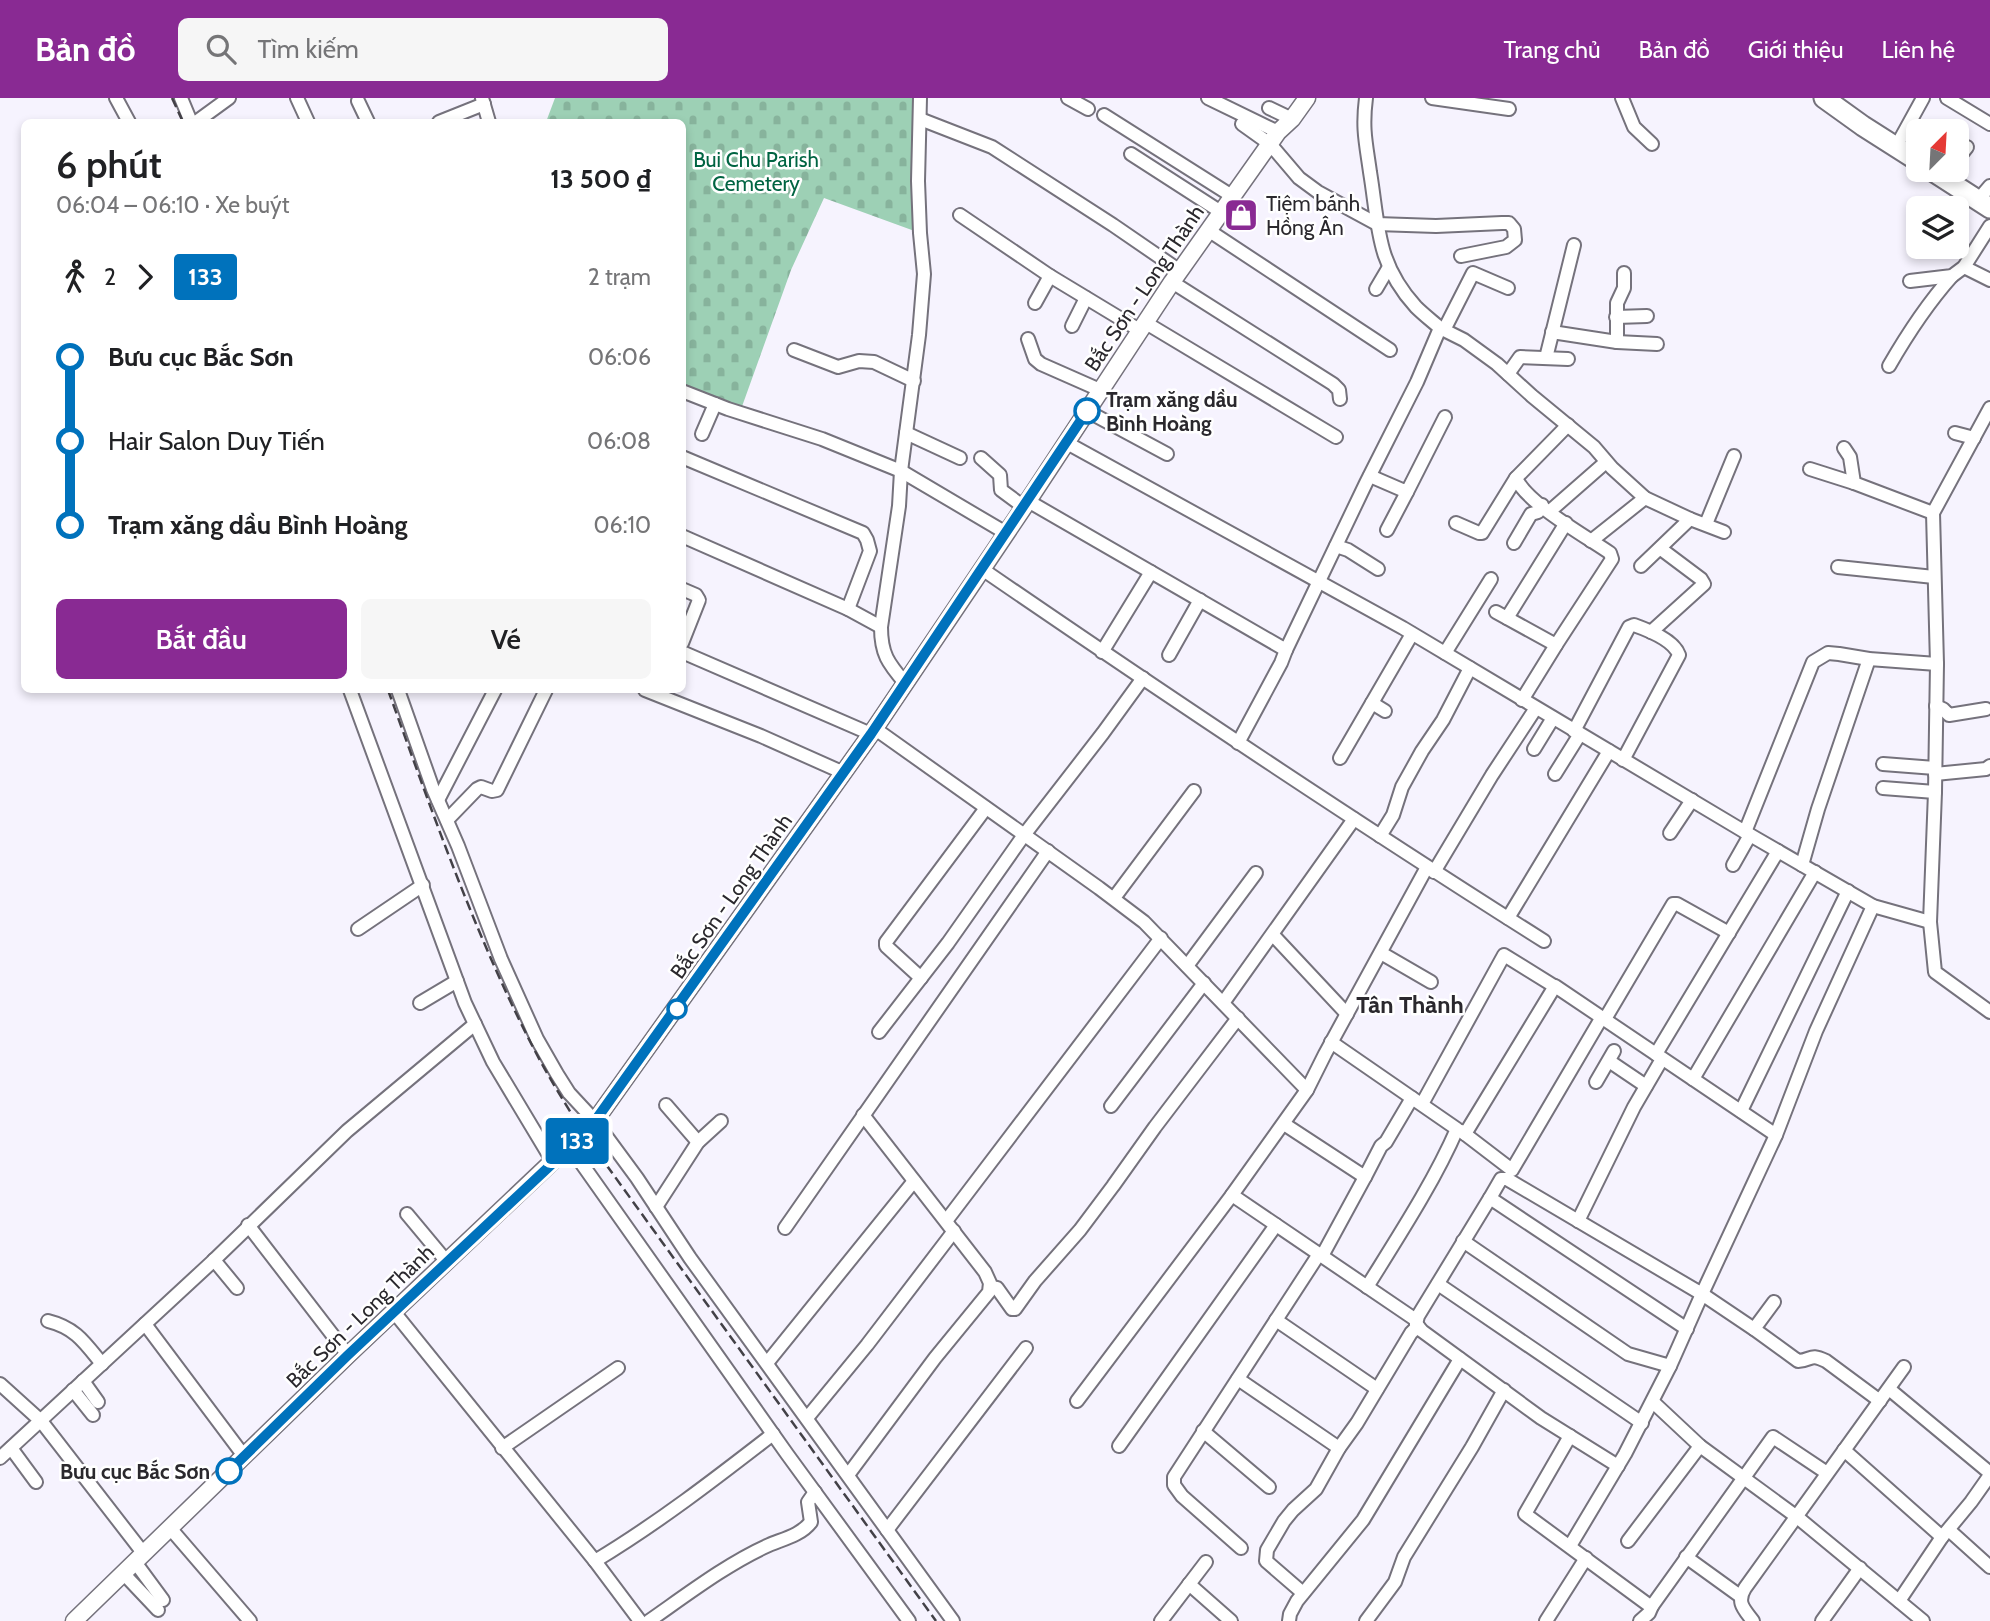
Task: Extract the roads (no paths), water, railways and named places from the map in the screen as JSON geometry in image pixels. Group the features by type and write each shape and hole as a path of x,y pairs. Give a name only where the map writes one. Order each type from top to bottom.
{"highway":[{"path":"1824,98 1906,154"},
{"path":"1843,98 1906,142"},
{"path":"1958,182 1989,196"},
{"path":"1967,182 1989,196"}],"main road":[{"name":"Bắc Sơn - Long Thành","path":"81,1619 134,1563 348,1355 595,1121 873,731 1208,230 1274,138 1307,98"}],"street":[{"path":"116,98 128,119"},
{"path":"181,98 192,119"},
{"path":"198,119 229,98"},
{"path":"296,98 306,119"},
{"path":"905,683 885,658 881,627 899,506 924,274 918,181 920,98"},
{"path":"1068,98 1088,108"},
{"path":"1366,98 1364,140 1381,246 1389,267 1417,308 1442,329 1492,359 1594,447 1645,498 1724,532"},
{"path":"1432,98 1478,102 1509,109"},
{"path":"1622,98 1634,127 1653,144"},
{"path":"1900,138 1923,98"},
{"path":"1947,98 1990,124"},
{"path":"1214,99 1274,138 1298,178 1377,224 1436,226 1509,223 1514,229 1514,240 1506,247 1461,256"},
{"path":"358,101 367,119"},
{"path":"445,119 483,101 488,119"},
{"path":"1269,108 1292,119"},
{"path":"1104,115 1232,196"},
{"path":"920,119 992,147 1113,225 1176,276 1333,384 1339,390 1339,399"},
{"path":"1242,124 1274,138"},
{"path":"1131,154 1221,212"},
{"path":"960,215 1086,298 1143,327 1336,437"},
{"path":"1889,366 1912,326 1952,276 1964,267 1990,226"},
{"path":"1208,230 1390,350"},
{"path":"1546,358 1574,246"},
{"path":"1376,289 1389,267"},
{"path":"1964,267 1990,280"},
{"path":"1238,743 1286,660 1318,582 1442,329 1473,273 1508,288"},
{"path":"1617,342 1617,303 1625,284 1624,273"},
{"path":"1035,303 1050,276"},
{"path":"1910,281 1952,276"},
{"path":"1072,326 1086,298"},
{"path":"1616,317 1647,316"},
{"path":"1552,332 1617,342 1657,344"},
{"path":"1028,339 1035,359 1041,364 1100,390"},
{"path":"794,350 838,367 859,361 874,362 914,381"},
{"path":"1508,374 1520,358 1568,359"},
{"path":"1486,372 1492,359"},
{"path":"686,393 822,439 901,471 1006,533"},
{"path":"702,434 715,404"},
{"path":"1990,408 1933,513 1937,664 1930,922 1935,972 1990,1012"},
{"path":"1087,411 1167,454"},
{"path":"1387,530 1445,417"},
{"path":"1457,523 1482,533 1516,478 1568,425"},
{"path":"906,433 960,458"},
{"path":"1955,433 1974,438"},
{"path":"1067,443 1412,634 1873,906 1930,922"},
{"path":"1844,448 1850,457 1854,483"},
{"path":"1706,524 1734,456"},
{"path":"981,458 998,472 1001,490 1200,600 1286,660"},
{"path":"686,459 863,533 870,551 848,609"},
{"path":"1514,543 1531,514 1546,508 1606,461"},
{"path":"1810,469 1933,513"},
{"path":"1370,476 1407,492"},
{"path":"1516,478 1522,488 1610,553 1612,559 1522,700"},
{"path":"1591,541 1645,498"},
{"path":"1642,566 1690,519"},
{"path":"1556,645 1501,615 1566,523"},
{"path":"686,538 848,609 881,627"},
{"path":"1336,545 1378,569"},
{"path":"1651,632 1704,584 1661,549"},
{"path":"1838,567 1934,577"},
{"path":"982,569 1238,743 1544,941"},
{"path":"1102,652 1151,572"},
{"path":"1445,653 1491,579"},
{"path":"686,591 696,595 699,600 686,633"},
{"path":"1169,655 1200,600"},
{"path":"1555,774 1629,627 1634,625 1676,648 1679,655 1623,760"},
{"path":"1340,758 1412,634"},
{"path":"1733,865 1813,662 1828,653 1937,664"},
{"path":"686,654 873,731 1048,851 1144,922 1307,1090"},
{"path":"1802,865 1818,809 1869,659"},
{"path":"1380,836 1393,815 1402,787 1443,720 1470,668"},
{"path":"879,1032 1143,678"},
{"path":"351,693 475,1024 499,1072 554,1162"},
{"path":"399,693 501,959 537,1039 569,1093 595,1121 690,1258 953,1621"},
{"path":"438,800 493,693"},
{"path":"447,820 477,789 481,787 497,790 545,693"},
{"path":"653,693 761,736 844,773"},
{"path":"1372,703 1385,711"},
{"path":"1936,706 1949,715 1986,709"},
{"path":"1077,1401 1232,1195 1307,1090 1331,1042 1431,869 1536,708"},
{"path":"1534,749 1553,718"},
{"path":"1508,918 1609,751"},
{"path":"1883,764 1935,771 1986,769 1990,766"},
{"path":"1883,788 1935,792"},
{"path":"1114,898 1194,791"},
{"path":"1670,833 1692,800"},
{"path":"921,978 892,953 886,942 986,808"},
{"path":"1223,1003 1354,819"},
{"path":"785,1228 1048,851"},
{"path":"1578,1221 1659,1056 1778,851"},
{"path":"1693,1079 1815,872"},
{"path":"1187,966 1256,873"},
{"path":"358,929 423,885"},
{"path":"1741,1111 1848,891"},
{"path":"1303,1593 1266,1561 1265,1554 1293,1510 1316,1489 1417,1323 1463,1241 1501,1180 1509,1175 1673,904 1729,933"},
{"path":"1570,1546 1653,1402 1776,1135 1816,1031 1873,906"},
{"path":"1273,935 1347,1014"},
{"path":"807,1418 867,1345 950,1226 1161,939"},
{"path":"1381,953 1431,982"},
{"path":"1241,1548 1182,1496 1174,1485 1174,1477 1320,1255 1381,1146 1417,1101 1504,955 1604,1018 1776,1135"},
{"path":"420,1003 457,981"},
{"path":"1111,1106 1204,983"},
{"path":"1367,1287 1461,1131 1554,986"},
{"path":"990,1287 996,1288 1012,1308 1016,1309 1035,1281 1080,1230 1238,1017"},
{"path":"0,1458 214,1260 347,1131 475,1024"},
{"path":"1331,1042 1461,1131 1509,1175 1578,1221 1702,1294 1798,1361 1813,1356 1826,1361 1880,1401"},
{"path":"1596,1082 1611,1056 1646,1086"},
{"path":"666,1105 698,1142"},
{"path":"848,1475 935,1358 989,1292 990,1287 985,1272 863,1115"},
{"path":"656,1207 698,1142 721,1121"},
{"path":"1284,1124 1365,1177"},
{"path":"570,1147 909,1621"},
{"path":"767,1363 915,1181"},
{"path":"1232,1195 1367,1287 1417,1323 1422,1331 1504,1390 1618,1466"},
{"path":"1490,1198 1687,1329"},
{"path":"407,1214 447,1262"},
{"path":"248,1225 348,1355"},
{"path":"1119,1446 1276,1225"},
{"path":"1463,1241 1628,1354 1670,1366"},
{"path":"214,1260 237,1288"},
{"path":"1438,1284 1642,1423"},
{"path":"1754,1329 1774,1302"},
{"path":"394,1312 595,1561 640,1621"},
{"path":"1276,1320 1377,1389"},
{"path":"48,1321 72,1330 102,1364"},
{"path":"145,1324 244,1456"},
{"path":"887,1530 1026,1348"},
{"path":"1289,1621 1293,1608 1303,1593 1363,1520 1461,1359"},
{"path":"1740,1596 1904,1367"},
{"path":"502,1448 618,1368"},
{"path":"1238,1379 1339,1448"},
{"path":"0,1384 41,1420 161,1605"},
{"path":"78,1386 98,1402"},
{"path":"78,1386 93,1415"},
{"path":"1889,1389 1990,1474 1899,1601"},
{"path":"1366,1621 1395,1582 1404,1557 1504,1390"},
{"path":"1653,1402 1700,1446 1797,1517 1923,1621"},
{"path":"1203,1431 1269,1487"},
{"path":"595,1561 632,1539 694,1495 773,1434"},
{"path":"1570,1436 1525,1512 1652,1606"},
{"path":"1640,1621 1649,1613 1773,1437 1827,1473"},
{"path":"1628,1541 1700,1446"},
{"path":"11,1448 36,1482"},
{"path":"1844,1450 1946,1534 1969,1546 1990,1567"},
{"path":"649,1621 716,1575 766,1546 803,1531 811,1522 808,1502 815,1492"},
{"path":"170,1528 250,1621"},
{"path":"1686,1557 1740,1596 1742,1605 1753,1621"},
{"path":"1546,1621 1586,1558"},
{"path":"1161,1621 1206,1562"},
{"path":"1822,1621 1860,1568"},
{"path":"1189,1584 1231,1621"}],"railway":[{"path":"172,98 182,119"},
{"path":"389,693 474,918 513,1007 553,1083 584,1134 936,1621"}],"place":[{"name":"Tiệm bánh Hồng Ân","path":"1241,215"},
{"name":"Trạm xăng dầu Bình Hoàng","path":"1087,411"},
{"name":"Bưu cục Bắc Sơn","path":"229,1471"}],"district":[{"name":"Tân Thành","path":"1410,1004"}],"park label":[{"name":"Bui Chu Parish Cemetery","path":"756,171"}]}
